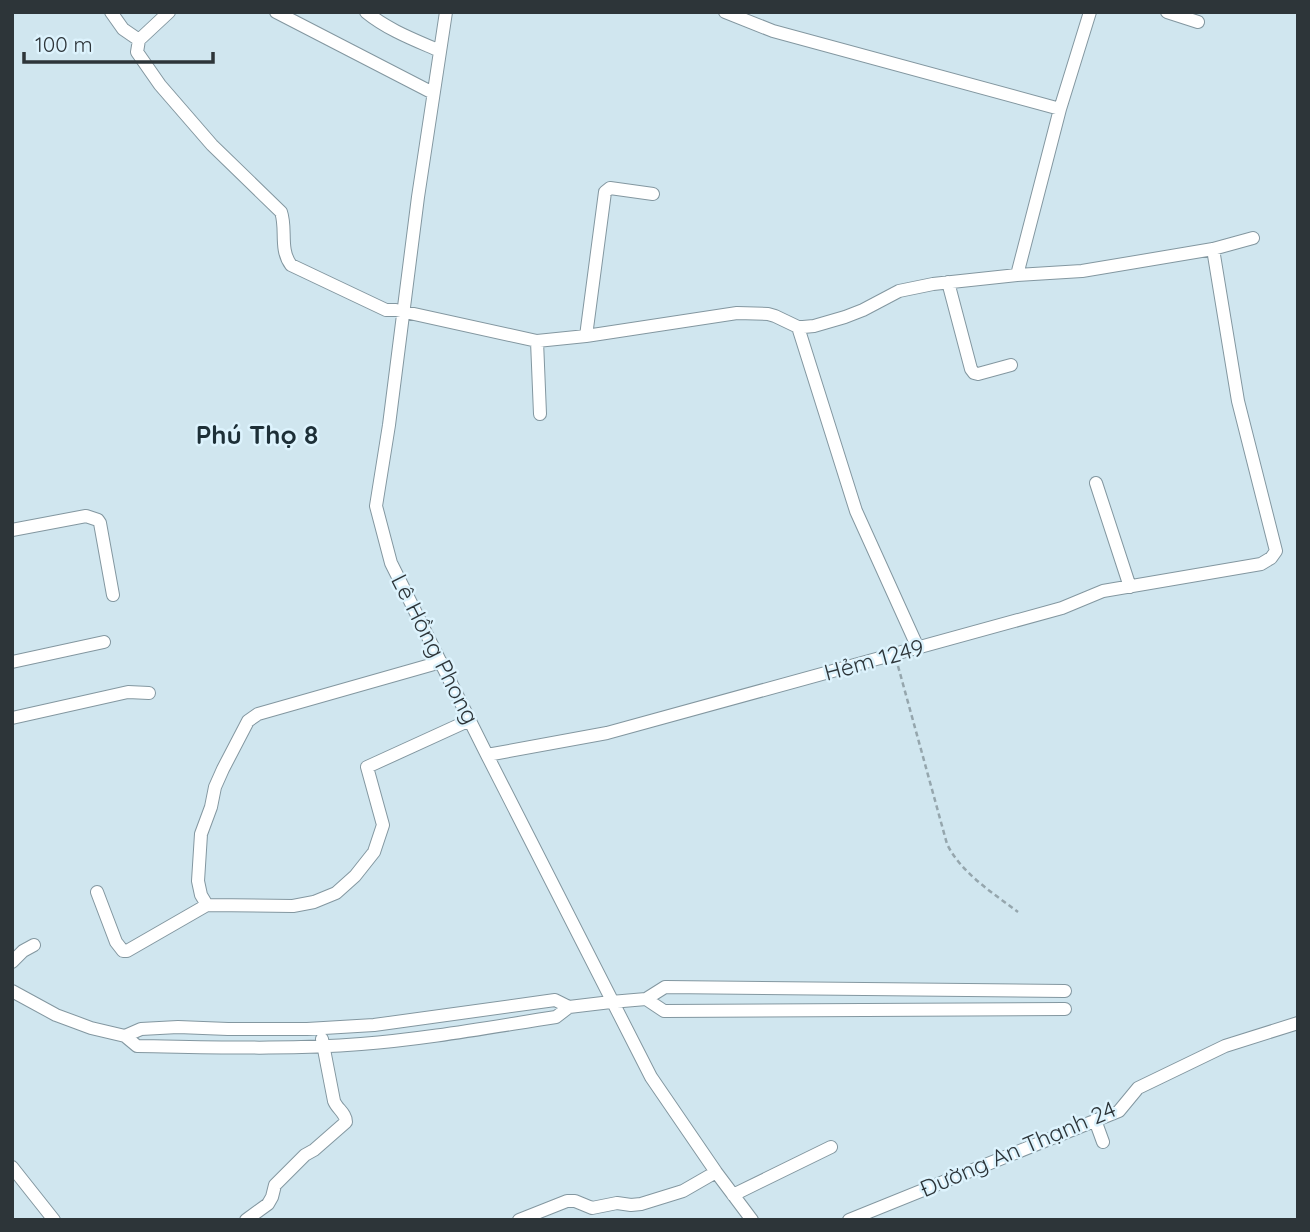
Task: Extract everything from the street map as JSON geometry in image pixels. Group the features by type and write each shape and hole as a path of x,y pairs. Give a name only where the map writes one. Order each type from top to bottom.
{"street":[{"path":"111,12 123,29 139,40"},
{"path":"169,12 139,40 137,52 160,85 212,145 281,212 284,253 290,265 386,310 537,341 737,313 775,316 798,327 814,326 863,310 899,291 948,282 1082,271 1213,249 1253,238"},
{"path":"276,12 433,93"},
{"path":"366,12 393,30 440,51"},
{"name":"Lê Hồng Phong","path":"446,12 376,506 391,564 611,1002 651,1077 752,1220"},
{"path":"1017,275 1060,109 1090,12"},
{"path":"1167,12 1198,22"},
{"path":"734,14 772,31 1060,109"},
{"path":"586,336 605,192 610,188 653,194"},
{"name":"Hẻm 1249","path":"487,755 607,733 1062,608 1103,591 1261,564 1271,558 1276,551 1238,401 1213,249"},
{"path":"948,282 974,373 1011,365"},
{"path":"798,327 856,510 918,648"},
{"path":"537,341 540,415"},
{"path":"1096,483 1130,587"},
{"path":"12,530 86,516 98,520 113,595"},
{"path":"12,662 104,642"},
{"path":"206,905 198,881 201,834 215,787 248,721 258,713 441,662"},
{"path":"12,718 128,692 149,693"},
{"path":"97,892 116,942 123,951 127,951 206,905 293,906 314,902 336,892 355,876 374,852 383,825 367,767 470,720"},
{"path":"12,962 25,949 34,945"},
{"path":"12,991 56,1015 91,1028 125,1036 137,1046 295,1048 426,1037 556,1017 569,1007 646,999 665,987 1065,991"},
{"path":"879,989 881,1010"},
{"path":"646,999 664,1011 1065,1009"},
{"path":"125,1036 141,1029 374,1025 555,1000 569,1007"},
{"name":"Đường An Thạnh 24","path":"849,1220 1119,1111 1138,1087 1224,1046 1298,1023"},
{"path":"246,1220 268,1204 275,1185 305,1155 346,1122 344,1114 334,1101 321,1028"},
{"path":"1095,1120 1103,1142"},
{"path":"733,1195 831,1147"},
{"path":"12,1167 54,1220"},
{"path":"519,1220 567,1201 575,1201 592,1208 617,1203 641,1204 683,1191 716,1172"}],"path":[{"path":"895,654 947,844 953,857 1018,912"}],"district":[{"name":"Phú Thọ 8","path":"257,435"}]}
